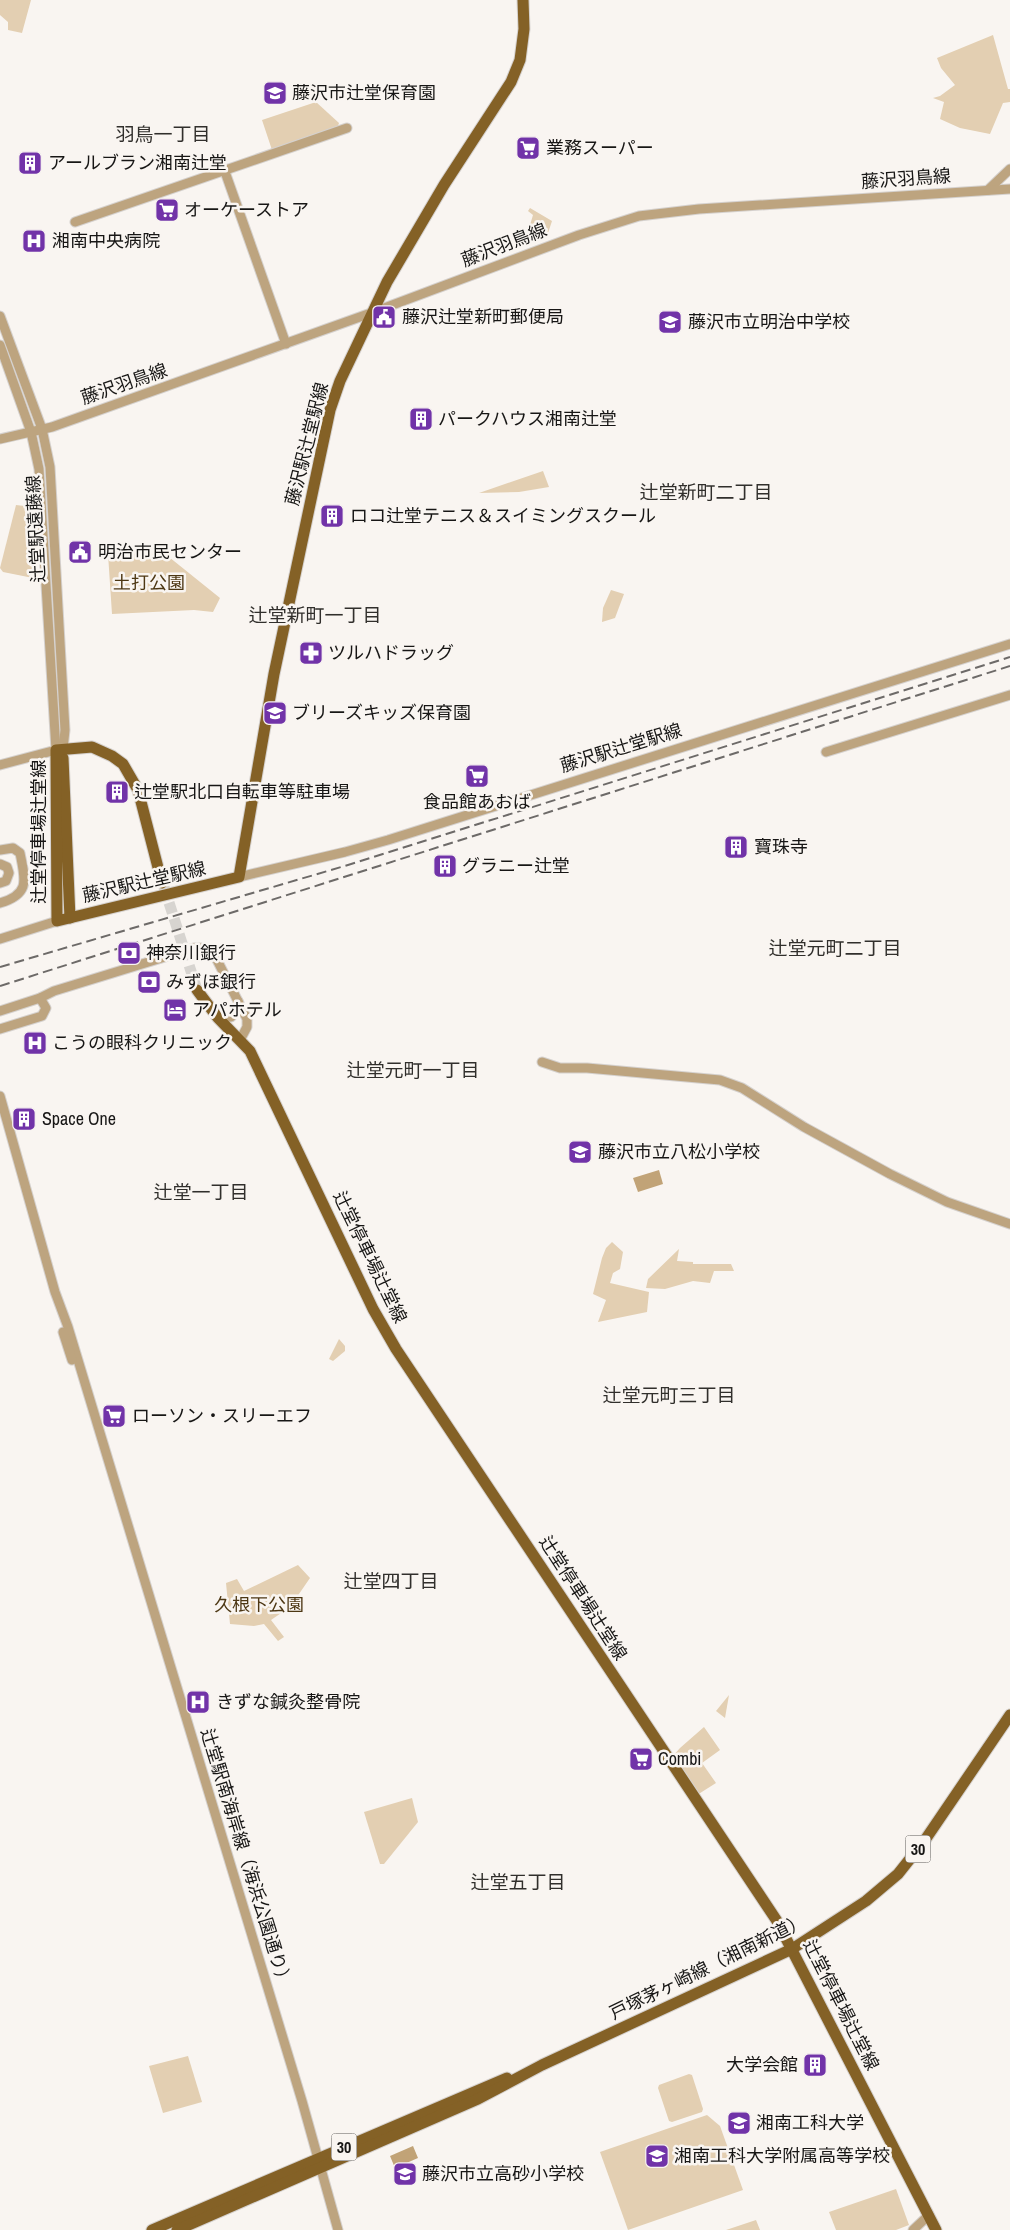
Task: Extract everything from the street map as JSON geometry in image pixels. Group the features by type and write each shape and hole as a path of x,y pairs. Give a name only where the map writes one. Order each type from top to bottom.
{"main road":[{"name":"藤沢駅辻堂駅線","path":"57,921 239,877 272,686 330,410 340,381 370,313 387,282 444,186 511,82 520,60 524,29 524,0"},
{"name":"辻堂停車場辻堂線","path":"60,749 92,747 112,756 130,774 138,790 162,883"},
{"name":"辻堂停車場辻堂線","path":"60,749 70,918"},
{"name":"辻堂停車場辻堂線","path":"57,921 60,749"},
{"name":"辻堂停車場辻堂線","path":"197,990 218,1018 250,1051 374,1309 396,1348 742,1867 792,1948 936,2230"},
{"name":"戸塚茅ヶ崎線（湘南新道）","path":"152,2230 478,2099 537,2067 792,1948 866,1901 898,1874 925,1840 1010,1716"},
{"name":"戸塚茅ヶ崎線（湘南新道）","path":"177,2230 319,2163"}],"street":[{"path":"75,222 347,128"},
{"path":"224,169 286,344"},
{"path":"988,190 1010,169"},
{"name":"藤沢羽鳥線","path":"0,438 42,429 286,344 579,235 639,216 699,209 1010,189"},
{"name":"辻堂駅遠藤線","path":"0,316 42,429 50,467 64,730 60,749"},
{"name":"辻堂駅遠藤線","path":"0,345 31,432 39,469 60,749"},
{"name":"藤沢駅辻堂駅線","path":"239,877 388,840 1010,644"},
{"path":"826,752 1010,695"},
{"path":"0,765 60,749"},
{"path":"0,850 12,848 20,854 24,885 22,891 16,896 0,903"},
{"path":"0,864 7,867 9,873 6,881 0,883"},
{"path":"0,939 57,921"},
{"path":"0,1011 40,998 54,991 194,948 211,951 238,1001 247,1019 247,1027 240,1040"},
{"path":"0,1029 42,1016 46,1008 45,1002 40,998"},
{"path":"218,1018 231,1017 235,1012 238,1001"},
{"path":"542,1062 560,1068 587,1068 720,1080 742,1088 804,1127 890,1174 947,1202 1010,1224"},
{"name":"辻堂駅南海岸線（海浜公園通り）","path":"0,1096 59,1304 67,1347 83,1382 338,2230"},
{"path":"913,2230 929,2215"}],"green space":[{"path":"0,0 31,0 22,33 8,30 8,22 0,15"},
{"path":"993,35 1008,89 1010,89 1010,102 1003,103 990,134 960,128 940,119 944,102 933,98 940,96 955,85 941,68 937,58"},
{"path":"316,102 339,123 338,126 272,150 262,120"},
{"path":"530,208 552,221 547,236 530,225 533,215 528,211"},
{"path":"543,471 549,487 519,492 479,493"},
{"path":"16,505 33,507 38,579 3,572 0,568"},
{"name":"土打公園","path":"164,553 220,598 213,612 194,610 112,614 108,554"},
{"path":"611,590 624,594 615,618 602,622 603,608"},
{"path":"612,1242 623,1252 620,1269 613,1273 610,1283 649,1292 647,1312 598,1322 606,1300 593,1294 602,1258 606,1248"},
{"path":"679,1249 677,1261 693,1262 693,1264 731,1264 734,1271 714,1271 710,1283 693,1281 665,1289 646,1288 648,1279"},
{"path":"339,1339 345,1346 345,1351 333,1361 329,1359"},
{"name":"久根下公園","path":"298,1565 310,1578 290,1607 271,1620 284,1637 278,1641 264,1624 254,1626 230,1624 226,1583 237,1579 244,1591"},
{"path":"729,1695 725,1718 716,1711"},
{"path":"704,1727 720,1750 702,1763 716,1783 697,1795 672,1757"},
{"path":"412,1798 418,1822 384,1864 380,1864 364,1812"},
{"path":"188,2056 202,2102 163,2113 149,2066"},
{"path":"689,2074 692,2075 703,2109 702,2112 672,2122 669,2121 658,2088 659,2085"},
{"path":"707,2115 720,2126 743,2190 628,2230 600,2152"},
{"path":"896,2189 909,2225 896,2230 836,2230 829,2212"},
{"path":"756,2220 760,2230 726,2230"}],"shaded area":[{"path":"659,1170 663,1184 638,1192 633,1178"},
{"path":"413,2146 418,2158 395,2168 390,2156"}],"tunnel":[{"path":"164,887 197,990"}],"railway":[{"path":"0,967 348,865 1010,657"},
{"path":"0,986 1010,666"}],"place":[{"name":"藤沢市辻堂保育園","path":"275,93"},
{"name":"業務スーパー","path":"528,148"},
{"name":"アールブラン湘南辻堂","path":"30,163"},
{"name":"オーケーストア","path":"167,210"},
{"name":"湘南中央病院","path":"34,241"},
{"name":"藤沢辻堂新町郵便局","path":"384,317"},
{"name":"藤沢市立明治中学校","path":"670,322"},
{"name":"パークハウス湘南辻堂","path":"421,419"},
{"name":"ロコ辻堂テニス＆スイミングスクール","path":"332,516"},
{"name":"明治市民センター","path":"80,552"},
{"name":"ツルハドラッグ","path":"311,653"},
{"name":"ブリーズキッズ保育園","path":"275,713"},
{"name":"食品館あおば","path":"477,776"},
{"name":"辻堂駅北口自転車等駐車場","path":"117,792"},
{"name":"寶珠寺","path":"736,847"},
{"name":"グラニー辻堂","path":"445,866"},
{"name":"神奈川銀行","path":"129,953"},
{"name":"みずほ銀行","path":"149,982"},
{"name":"アパホテル","path":"175,1010"},
{"name":"こうの眼科クリニック","path":"35,1043"},
{"name":"Space One","path":"24,1119"},
{"name":"藤沢市立八松小学校","path":"580,1152"},
{"name":"ローソン・スリーエフ","path":"114,1416"},
{"name":"きずな鍼灸整骨院","path":"198,1702"},
{"name":"Combi","path":"641,1759"},
{"name":"大学会館","path":"815,2065"},
{"name":"湘南工科大学","path":"739,2123"},
{"name":"湘南工科大学附属高等学校","path":"657,2156"},
{"name":"藤沢市立高砂小学校","path":"405,2174"}],"district":[{"name":"羽鳥一丁目","path":"163,134"},
{"name":"辻堂新町二丁目","path":"706,492"},
{"name":"辻堂新町一丁目","path":"315,615"},
{"name":"辻堂元町二丁目","path":"835,948"},
{"name":"辻堂元町一丁目","path":"413,1070"},
{"name":"辻堂一丁目","path":"201,1192"},
{"name":"辻堂元町三丁目","path":"669,1395"},
{"name":"辻堂四丁目","path":"391,1581"},
{"name":"辻堂五丁目","path":"518,1882"}]}
